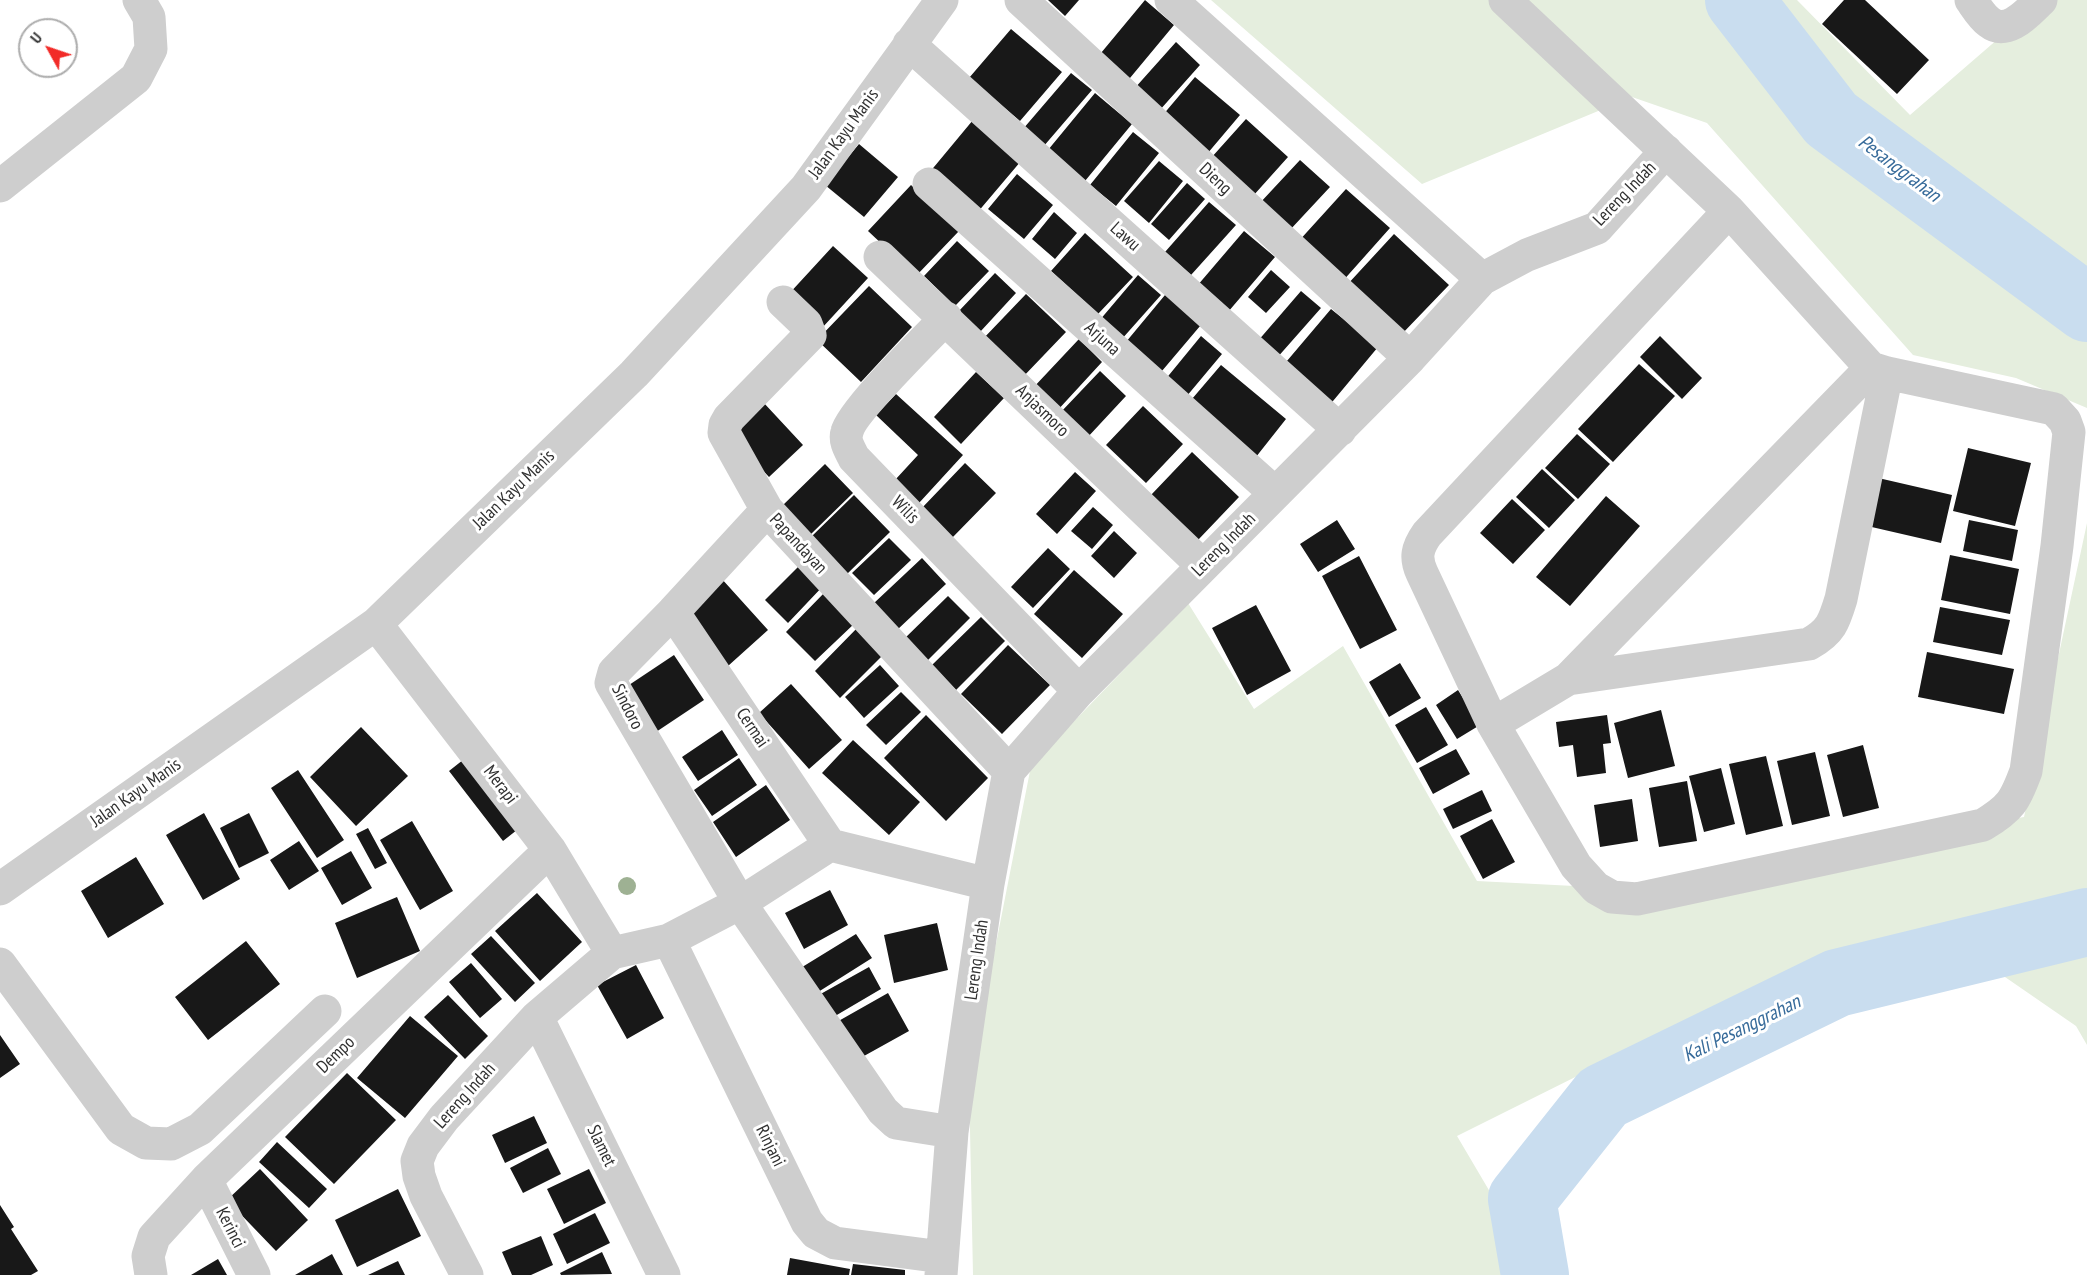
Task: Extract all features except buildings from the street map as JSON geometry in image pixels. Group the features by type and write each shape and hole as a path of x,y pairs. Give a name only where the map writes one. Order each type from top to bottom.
{"street":[{"path":"0,186 136,78 151,49 149,17 139,0"},
{"name":"Jalan Kayu Manis","path":"0,889 376,624 634,374 806,188 942,0"},
{"name":"Dieng","path":"1021,0 1410,358"},
{"path":"1172,0 1482,279"},
{"name":"Lereng Indah","path":"942,1266 952,1132 988,884 1009,771 1080,691 1340,430 1482,279 1527,255 1597,228 1666,151 1505,0"},
{"path":"1971,0 1989,23 2000,27 2016,23 2042,0"},
{"name":"Lawu","path":"909,44 1340,430"},
{"path":"1666,151 1729,211 1879,370 2054,410 2068,426 2069,432 2057,546 2026,771 2017,797 2004,812 1983,825 1636,899 1612,897 1596,888 1576,866 1493,723 1417,563 1420,544 1435,525 1729,211"},
{"name":"Arjuna","path":"929,184 1275,493"},
{"name":"Anjasmoro","path":"880,256 1203,566"},
{"name":"Papandayan","path":"783,302 806,324 810,335 729,418 724,433 767,510 1009,771"},
{"name":"Wilis","path":"945,318 860,410 847,430 846,439 849,448 854,458 1080,691"},
{"path":"1568,679 1809,644 1829,629 1841,599 1879,370"},
{"path":"1493,723 1568,679 1879,370"},
{"name":"Sindoro","path":"767,510 614,672 611,683 740,903 888,1118 896,1123 952,1132"},
{"name":"Cermai","path":"673,612 830,845"},
{"name":"Merapi","path":"376,624 550,850 612,953"},
{"path":"612,953 669,940 740,903 830,845 988,884"},
{"name":"Dempo","path":"151,1275 147,1256 154,1238 206,1180 550,850"},
{"name":"Rinjani","path":"669,940 807,1222 816,1233 835,1243 942,1266"},
{"name":"Lereng Indah","path":"467,1275 426,1196 419,1176 417,1161 423,1146 433,1131 537,1017 612,953"},
{"path":"0,964 121,1129 146,1143 171,1144 200,1129 326,1011"},
{"name":"Slamet","path":"537,1017 664,1275"},
{"name":"Kerinci","path":"206,1180 254,1275"}],"green space":[{"path":"1211,0 1797,0 1910,115 2043,0 2087,0 2087,408 2016,378 1913,355 1707,123 1632,97 1422,184"},
{"path":"2087,523 2087,1045 2076,1026 1976,957 1826,952 1457,1136 1539,1275 973,1275 969,1081 1031,766 1188,603 1254,709 1343,646 1477,881 1613,888 2024,817"}],"waterway":[{"name":"Pesanggrahan","path":"1739,0 1831,119 2087,308"},
{"name":"Kali Pesanggrahan","path":"1535,1275 1522,1199 1603,1097 1837,983 2087,922"}]}
